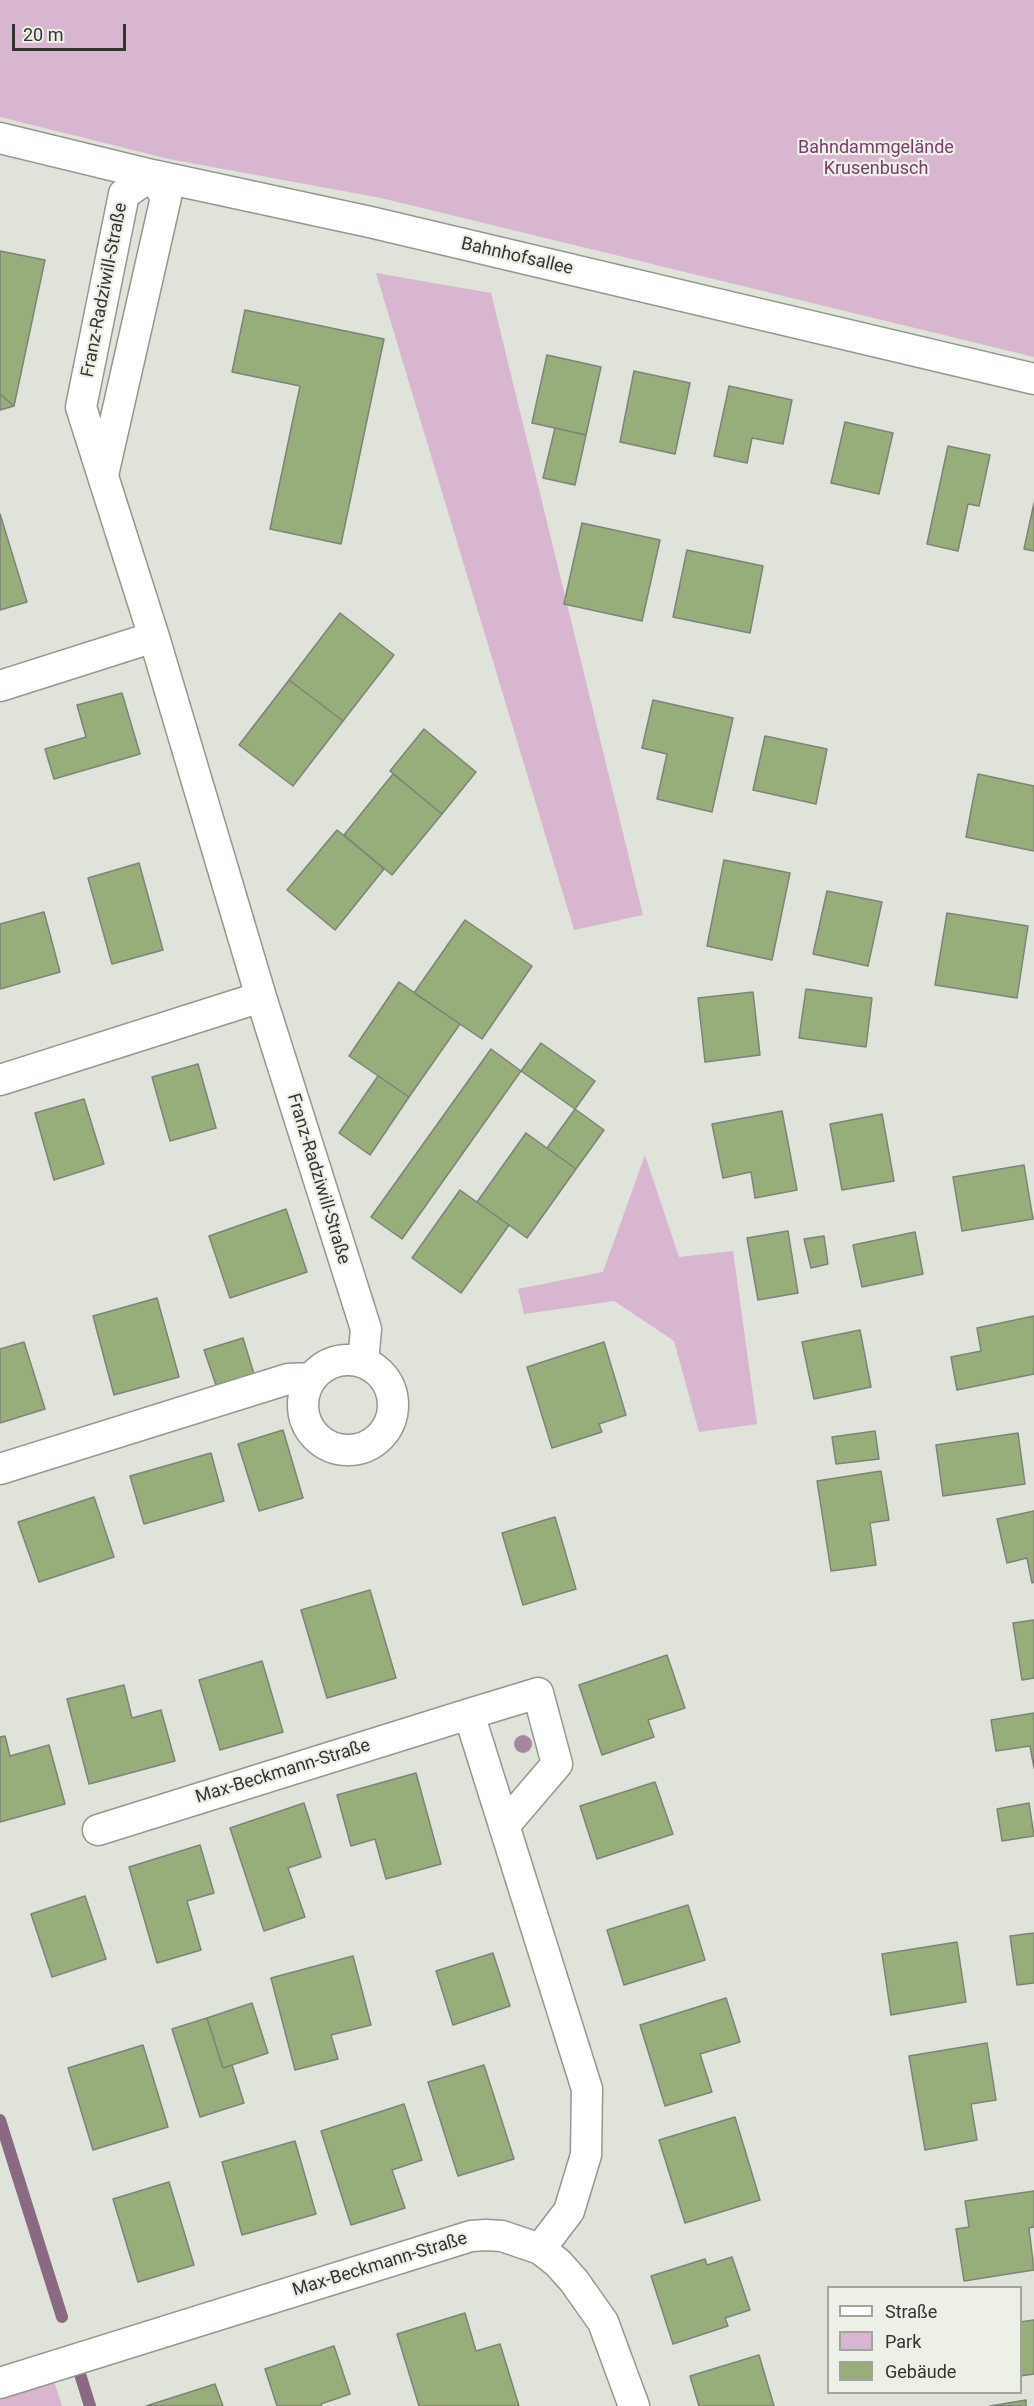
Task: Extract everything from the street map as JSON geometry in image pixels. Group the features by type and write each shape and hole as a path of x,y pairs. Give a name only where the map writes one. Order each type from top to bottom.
{"street":[{"name":"Bahnhofsallee","path":"0,138 152,175 370,222 1034,379"},
{"name":"Franz-Radziwill-Straße","path":"104,475 166,197 152,175 124,194 81,408 104,475 261,997 366,1329 363,1362"},
{"path":"0,686 154,637"},
{"path":"0,1080 261,997"},
{"path":"349,1360 363,1362 377,1370 387,1382 393,1396 393,1412 388,1427 378,1439 365,1448 334,1449 321,1442 304,1419 302,1404 305,1390 312,1378 322,1368 335,1362 349,1360"},
{"path":"0,1469 288,1379 312,1378"},
{"name":"Max-Beckmann-Straße","path":"98,1830 538,1693 557,1764 504,1826"},
{"path":"469,1714 587,2089 586,2155 569,2211 540,2249 558,2263 574,2281 603,2322 634,2406"},
{"name":"Max-Beckmann-Straße","path":"0,2383 471,2236 502,2236 540,2249"}],"green space":[{"name":"Bahndammgelände Krusenbusch","path":"0,0 1034,0 1034,357 381,198 169,159 0,117"},
{"path":"376,273 491,293 643,915 574,930"},
{"path":"645,1155 679,1257 733,1251 757,1424 699,1432 674,1341 614,1301 524,1314 518,1289 603,1272"},
{"path":"53,2378 62,2406 0,2406 0,2396"}],"building":[{"path":"0,251 45,260 14,406 0,394"},
{"path":"245,310 384,339 341,544 270,529 300,386 232,372"},
{"path":"547,355 601,367 586,435 532,423"},
{"path":"634,371 690,383 675,454 620,442"},
{"path":"729,386 792,400 783,444 752,438 747,463 714,456"},
{"path":"0,394 14,406 0,410"},
{"path":"845,422 893,433 879,494 831,483"},
{"path":"555,428 586,435 575,485 543,478"},
{"path":"948,446 990,455 979,506 968,504 958,551 927,544"},
{"path":"1034,503 1034,551 1024,549"},
{"path":"0,514 27,602 0,610"},
{"path":"582,523 660,540 642,621 564,604"},
{"path":"687,550 763,566 750,633 673,617"},
{"path":"340,613 394,655 343,721 289,680"},
{"path":"289,680 343,721 293,786 239,745"},
{"path":"122,693 140,754 54,779 45,749 86,737 77,705"},
{"path":"653,700 733,718 712,812 657,799 667,754 642,748"},
{"path":"424,729 476,772 442,814 390,771"},
{"path":"765,736 827,749 816,804 753,790"},
{"path":"393,774 442,814 392,875 344,835"},
{"path":"978,774 1034,786 1034,851 966,837"},
{"path":"337,830 384,869 335,930 287,890"},
{"path":"724,860 790,873 772,960 707,946"},
{"path":"139,863 163,950 112,964 88,878"},
{"path":"827,891 882,902 868,966 813,954"},
{"path":"44,912 60,972 0,989 0,924"},
{"path":"947,913 1028,926 1017,998 935,985"},
{"path":"465,920 532,966 482,1039 414,993"},
{"path":"399,982 460,1024 409,1097 349,1056"},
{"path":"806,989 872,998 866,1047 799,1038"},
{"path":"753,992 760,1055 705,1062 698,998"},
{"path":"541,1043 595,1081 575,1109 521,1071"},
{"path":"491,1049 521,1071 402,1239 371,1217"},
{"path":"198,1064 216,1128 170,1141 152,1077"},
{"path":"378,1076 409,1097 370,1155 339,1133"},
{"path":"84,1099 104,1164 54,1180 35,1113"},
{"path":"575,1109 604,1130 576,1169 547,1148"},
{"path":"782,1111 797,1190 755,1198 751,1172 723,1178 712,1124"},
{"path":"882,1114 894,1181 842,1190 830,1124"},
{"path":"526,1133 576,1169 527,1238 477,1202"},
{"path":"1024,1165 1033,1219 962,1231 953,1177"},
{"path":"460,1190 509,1225 461,1293 412,1258"},
{"path":"286,1209 307,1272 230,1298 209,1236"},
{"path":"788,1231 798,1293 758,1300 747,1238"},
{"path":"915,1232 923,1274 862,1287 853,1245"},
{"path":"824,1236 828,1264 811,1268 804,1239"},
{"path":"157,1298 179,1377 114,1395 93,1316"},
{"path":"1034,1316 1034,1374 957,1390 951,1357 981,1351 977,1328"},
{"path":"860,1330 871,1387 814,1399 802,1342"},
{"path":"243,1338 254,1374 216,1385 204,1350"},
{"path":"24,1342 45,1409 0,1423 0,1349"},
{"path":"604,1342 626,1415 599,1424 602,1432 552,1448 527,1367"},
{"path":"283,1430 303,1498 259,1511 238,1444"},
{"path":"875,1431 879,1459 836,1464 832,1437"},
{"path":"1018,1433 1025,1484 943,1496 936,1445"},
{"path":"211,1453 224,1501 144,1524 130,1476"},
{"path":"881,1471 889,1520 870,1523 876,1565 831,1571 817,1481"},
{"path":"94,1497 114,1557 39,1582 18,1522"},
{"path":"1034,1511 1034,1582 1032,1583 1027,1558 1007,1563 997,1519"},
{"path":"555,1517 576,1589 523,1605 502,1533"},
{"path":"370,1590 396,1678 327,1698 301,1610"},
{"path":"1034,1620 1034,1678 1022,1680 1013,1623"},
{"path":"667,1655 685,1708 648,1720 654,1737 602,1755 579,1685"},
{"path":"262,1661 283,1732 220,1750 199,1680"},
{"path":"124,1685 132,1718 161,1710 175,1761 89,1784 67,1699"},
{"path":"1034,1713 1034,1768 1030,1746 996,1751 991,1720"},
{"path":"5,1736 10,1756 49,1745 65,1804 0,1822 0,1737"},
{"path":"416,1773 441,1864 386,1879 375,1839 351,1846 337,1795"},
{"path":"655,1782 673,1834 597,1859 580,1806"},
{"path":"304,1803 321,1857 288,1868 305,1917 264,1931 230,1828"},
{"path":"1029,1803 1034,1836 1002,1841 997,1809"},
{"path":"200,1845 214,1893 187,1901 201,1950 157,1963 129,1867"},
{"path":"85,1896 106,1959 52,1977 31,1914"},
{"path":"688,1905 705,1960 624,1985 607,1930"},
{"path":"1034,1933 1034,1983 1017,1985 1010,1936"},
{"path":"957,1942 966,2002 891,2015 882,1954"},
{"path":"493,1953 510,2006 453,2025 436,1971"},
{"path":"353,1956 371,2025 331,2035 338,2059 295,2070 271,1978"},
{"path":"726,1998 740,2042 700,2054 712,2092 665,2106 640,2025"},
{"path":"252,2003 268,2053 223,2068 207,2018"},
{"path":"207,2018 223,2068 232,2065 244,2103 200,2117 172,2029"},
{"path":"987,2043 996,2100 971,2104 977,2140 925,2150 909,2056"},
{"path":"143,2045 168,2127 93,2150 68,2068"},
{"path":"484,2065 514,2159 458,2176 428,2082"},
{"path":"404,2104 422,2160 392,2170 405,2208 351,2225 321,2131"},
{"path":"735,2117 760,2200 685,2223 659,2140"},
{"path":"295,2141 316,2214 242,2235 222,2162"},
{"path":"169,2182 194,2265 138,2282 113,2199"},
{"path":"1034,2191 1034,2227 1029,2228 1034,2270 964,2281 956,2229 969,2227 965,2201"},
{"path":"732,2257 750,2310 725,2318 728,2326 673,2344 651,2276 705,2259 707,2265"},
{"path":"465,2313 476,2351 500,2344 519,2406 419,2406 397,2334"},
{"path":"1034,2320 1034,2374 1022,2376 1022,2322"},
{"path":"334,2346 350,2394 321,2404 322,2406 277,2406 265,2369"},
{"path":"759,2355 774,2406 699,2406 690,2376"},
{"path":"215,2384 223,2406 146,2406"},
{"path":"1026,2400 1026,2406 990,2406"}],"waterway":[{"path":"0,2120 62,2317"},
{"path":"80,2374 90,2406"}]}
